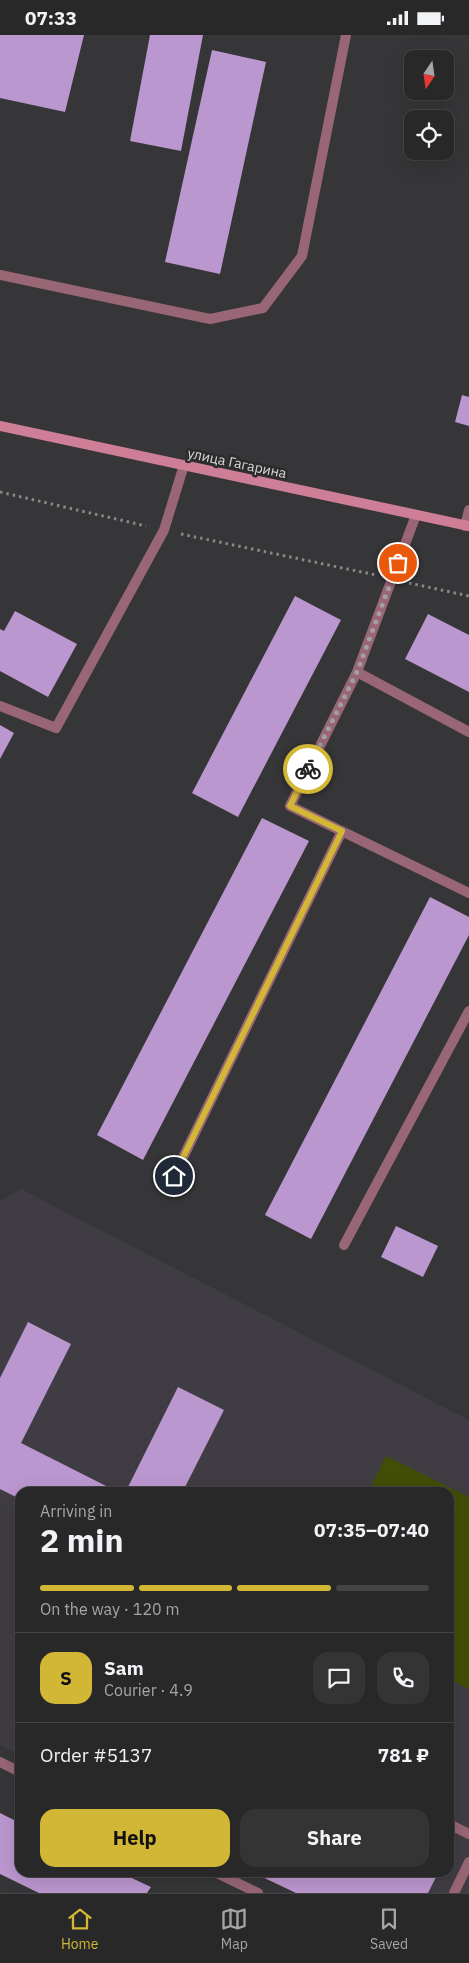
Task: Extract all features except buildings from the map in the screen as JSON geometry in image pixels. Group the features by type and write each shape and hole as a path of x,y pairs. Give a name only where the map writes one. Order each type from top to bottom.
{"street":[{"name":"улица Гагарина","path":"0,425 467,526"}],"lane":[{"path":"0,275 210,319 264,308 302,256 346,35"},
{"path":"0,706 56,728 164,530 184,465"},
{"path":"467,526 469,510"},
{"path":"416,515 357,672 290,806 469,893"},
{"path":"357,672 469,732"},
{"path":"174,1176 342,831"},
{"path":"344,1245 469,1011"},
{"path":"0,1762 15,1770"},
{"path":"454,1826 469,1834"},
{"path":"454,1893 469,1862"},
{"path":"225,1877 258,1893"}],"path":[{"path":"0,492 164,530 469,596"}],"shaded area":[{"path":"21,1189 469,1420 469,1893 297,1893 264,1877 454,1877 454,1487 15,1487 15,1752 0,1745 0,1201"}],"green space":[{"path":"386,1456 449,1487 370,1487"},
{"path":"454,1490 469,1497 469,1689 454,1682"}],"way so far":[{"path":"308,769 357,672 398,563"}],"route":[{"path":"174,1176 342,831 290,806 308,769"}]}
